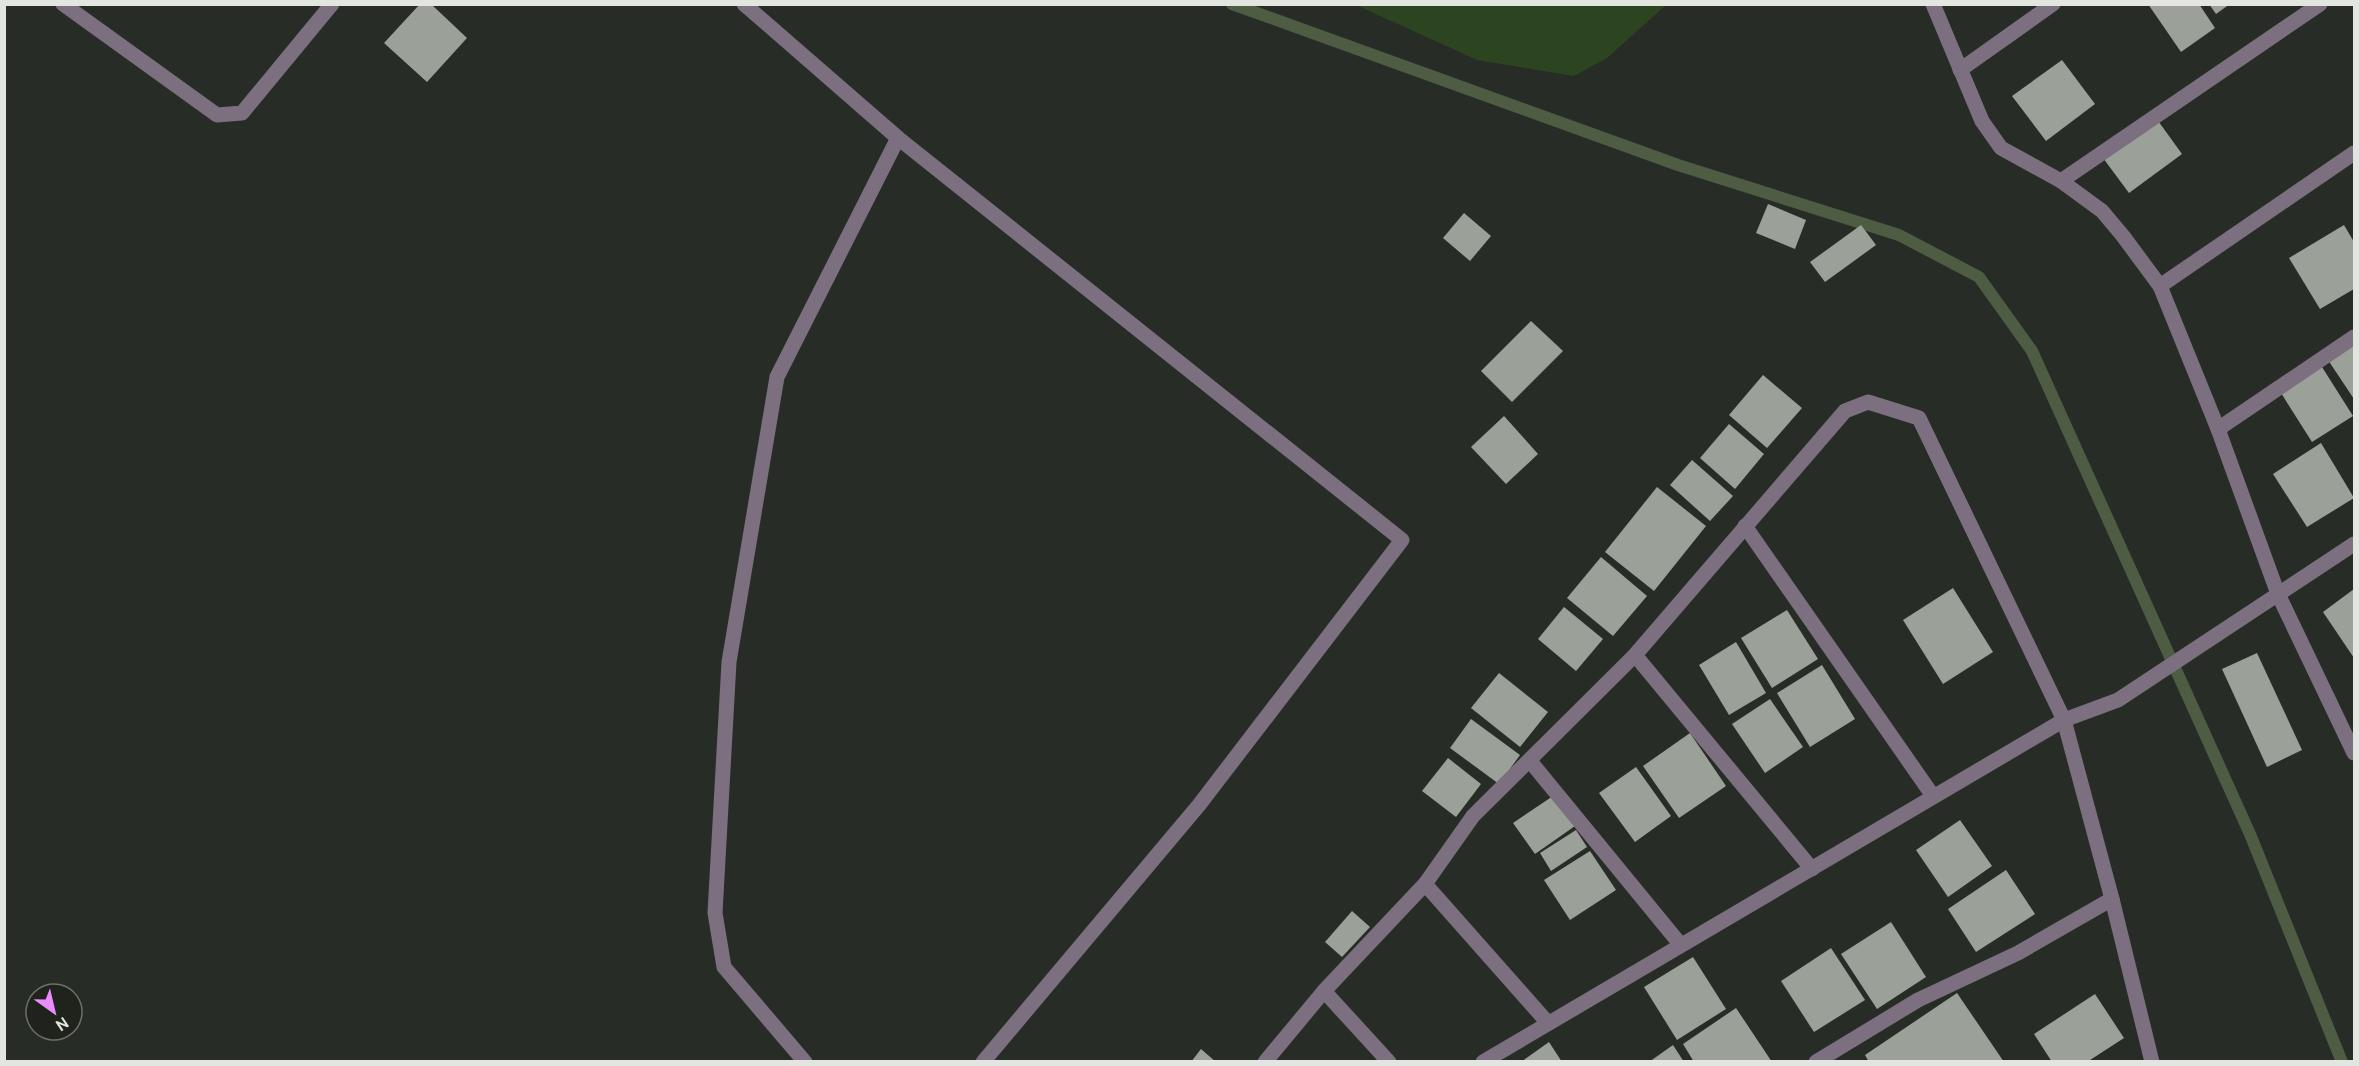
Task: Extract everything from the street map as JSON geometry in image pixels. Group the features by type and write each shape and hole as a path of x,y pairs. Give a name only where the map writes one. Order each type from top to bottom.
{"street":[{"path":"63,4 217,116 242,113 332,4"},
{"path":"744,4 898,138 1402,540 1199,805 983,1062"},
{"path":"1933,4 1982,121 2001,148 2061,181 2102,211 2160,286 2218,429 2277,594 2355,753"},
{"path":"1960,70 2053,4"},
{"path":"2061,181 2320,4"},
{"path":"805,1062 724,967 715,913 729,662 777,377 898,138"},
{"path":"2160,286 2355,153"},
{"path":"2218,429 2355,337"},
{"path":"1265,1062 1324,991 1425,884 1473,816 1635,655 1845,411 1868,402 1919,418 2064,720 2112,899 2147,1059"},
{"path":"1745,526 1933,796"},
{"path":"1483,1062 2064,720 2118,700 2355,544"},
{"path":"1635,655 1812,869"},
{"path":"1530,761 1680,944"},
{"path":"1425,884 1548,1023"},
{"path":"1815,1062 1918,1000 2018,953 2112,899"},
{"path":"1324,991 1389,1062"}],"green space":[{"path":"1666,4 1607,58 1574,76 1477,60 1356,5"}],"building":[{"path":"420,4 431,4 467,38 427,82 384,43"},
{"path":"2148,4 2199,4 2215,28 2181,52"},
{"path":"2209,4 2230,4 2216,14"},
{"path":"2062,60 2095,104 2046,141 2012,96"},
{"path":"2156,118 2182,154 2129,193 2103,158"},
{"path":"1768,204 1806,220 1795,249 1756,233"},
{"path":"1464,213 1491,236 1470,261 1443,238"},
{"path":"1861,225 1876,245 1825,282 1810,262"},
{"path":"2344,225 2354,242 2354,289 2320,309 2289,258"},
{"path":"1531,321 1563,351 1512,402 1481,371"},
{"path":"2354,342 2354,399 2328,360"},
{"path":"2322,367 2353,416 2312,442 2281,393"},
{"path":"1763,375 1802,408 1767,448 1729,415"},
{"path":"1504,416 1538,454 1506,484 1471,447"},
{"path":"1729,424 1764,454 1735,489 1700,458"},
{"path":"2321,443 2354,498 2307,527 2273,474"},
{"path":"1692,460 1733,496 1710,521 1670,485"},
{"path":"1657,487 1706,526 1654,591 1605,552"},
{"path":"1601,557 1647,596 1613,636 1567,598"},
{"path":"1953,588 1993,652 1943,684 1903,620"},
{"path":"2354,589 2354,658 2323,612"},
{"path":"1564,607 1603,639 1576,671 1538,639"},
{"path":"1787,610 1818,659 1772,688 1741,638"},
{"path":"1736,642 1766,693 1729,715 1699,665"},
{"path":"2257,653 2302,750 2267,767 2222,669"},
{"path":"1822,665 1855,719 1810,747 1777,693"},
{"path":"1499,673 1548,712 1520,747 1471,708"},
{"path":"1770,699 1803,747 1765,773 1732,724"},
{"path":"1471,719 1520,755 1499,784 1450,748"},
{"path":"1690,733 1726,786 1679,818 1643,766"},
{"path":"1448,758 1481,784 1456,817 1422,791"},
{"path":"1636,767 1671,816 1635,842 1599,793"},
{"path":"1553,796 1575,826 1535,854 1513,823"},
{"path":"1960,820 1992,866 1948,897 1916,850"},
{"path":"1576,830 1587,847 1551,871 1540,853"},
{"path":"1590,851 1616,890 1570,920 1544,880"},
{"path":"2006,870 2035,914 1976,952 1948,909"},
{"path":"1352,911 1370,927 1342,957 1325,942"},
{"path":"1891,922 1926,977 1877,1009 1841,954"},
{"path":"1831,948 1865,1000 1814,1032 1781,981"},
{"path":"1693,957 1726,1009 1677,1040 1644,987"},
{"path":"1957,993 2004,1062 1869,1062 1865,1055"},
{"path":"2095,994 2124,1038 2087,1062 2052,1062 2034,1034"},
{"path":"1736,1008 1772,1062 1694,1062 1683,1044"},
{"path":"1549,1042 1562,1062 1521,1062"},
{"path":"1673,1045 1684,1062 1649,1062"},
{"path":"1201,1049 1216,1062 1191,1062"}],"waterway":[{"path":"1232,4 1678,165 1899,235 1979,277 2032,351 2250,834 2342,1062"}]}
